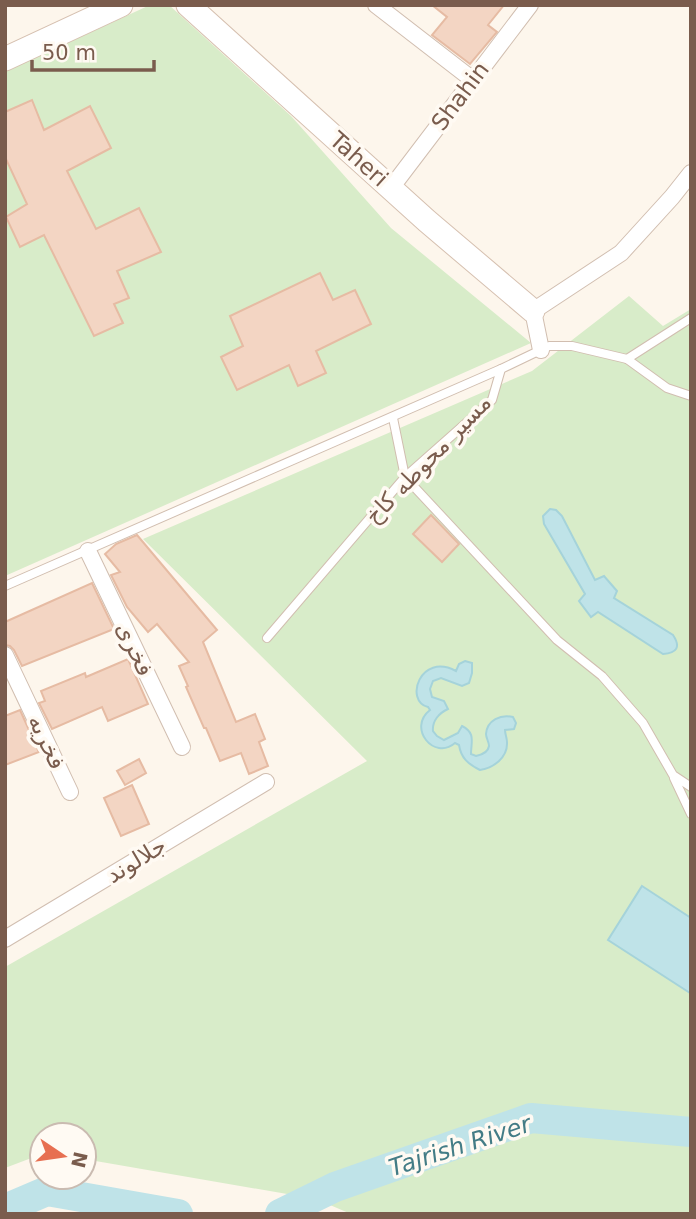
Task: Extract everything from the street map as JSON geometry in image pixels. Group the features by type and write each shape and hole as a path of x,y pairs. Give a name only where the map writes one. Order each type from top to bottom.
{"street":[{"path":"5,59 121,5"},
{"name":"Taheri","path":"188,5 391,188 533,311"},
{"path":"376,5 473,80"},
{"name":"Shahin","path":"391,188 530,5"},
{"path":"541,350 533,311 621,253 691,173"},
{"name":"فخری","path":"89,551 182,747"},
{"name":"فخریه","path":"5,655 70,792"},
{"name":"جلالوند","path":"5,939 266,782"}],"lane":[{"path":"627,359 691,318"},
{"name":"مسیر محوطه کاخ","path":"267,638 405,477 492,400 501,369 549,346 572,346 627,359 667,388 691,396"},
{"path":"5,586 501,369"},
{"path":"393,418 405,477 557,640 602,676 643,723 673,775 691,814"},
{"path":"673,775 691,787"}],"green space":[{"path":"150,5 169,5 291,116 391,228 531,343 5,576 5,70"},
{"path":"629,296 663,326 691,309 691,1214 351,1214 316,1199 98,1161 98,1121 28,1121 28,1159 5,1168 5,967 367,761 143,539 532,371"}],"water":[{"path":"550,509 556,510 562,516 595,580 604,576 617,591 614,598 673,635 677,643 674,651 663,654 598,612 591,617 579,601 585,594 544,524 543,516"},
{"path":"465,661 472,663 469,683 462,686 441,678 433,681 430,689 432,697 444,701 448,709 435,721 433,731 437,736 444,740 458,733 462,726 471,735 471,754 476,756 488,748 486,734 492,722 499,717 508,716 513,717 516,723 514,729 505,730 507,748 502,757 490,767 480,770 466,760 459,745 455,743 439,748 426,740 422,733 421,725 430,710 417,696 420,680 425,672 433,668 443,667 456,671 459,664"},
{"path":"642,886 691,918 690,993 608,940"}],"building":[{"path":"432,5 504,5 488,25 497,32 470,64 432,35 447,17"},
{"path":"32,100 44,130 90,106 111,148 67,171 96,229 139,208 161,252 117,271 129,298 114,304 123,323 94,336 44,235 20,247 6,217 27,204 5,157 5,112"},
{"path":"320,273 333,300 355,290 371,324 316,351 326,373 298,386 289,365 237,390 221,357 243,346 230,316"},
{"path":"431,515 459,544 442,562 413,534"},
{"path":"137,535 217,630 203,642 236,722 255,714 265,739 259,742 268,766 249,774 241,753 220,761 179,666 189,662 157,624 148,632 127,607 111,575 120,572 105,554 116,544"},
{"path":"92,583 114,629 22,666 14,650 5,645 5,622"},
{"path":"128,659 148,704 108,721 102,707 52,729 39,703 45,701 41,691 85,673 86,677"},
{"path":"20,710 39,752 5,765 5,716"},
{"path":"139,759 146,773 125,785 117,771"},
{"path":"132,785 149,824 121,836 104,798"}],"waterway":[{"name":"Tajrish River","path":"280,1214 335,1187 531,1118 691,1132"},
{"name":"Tajrish River","path":"5,1209 47,1191 178,1214"}]}
